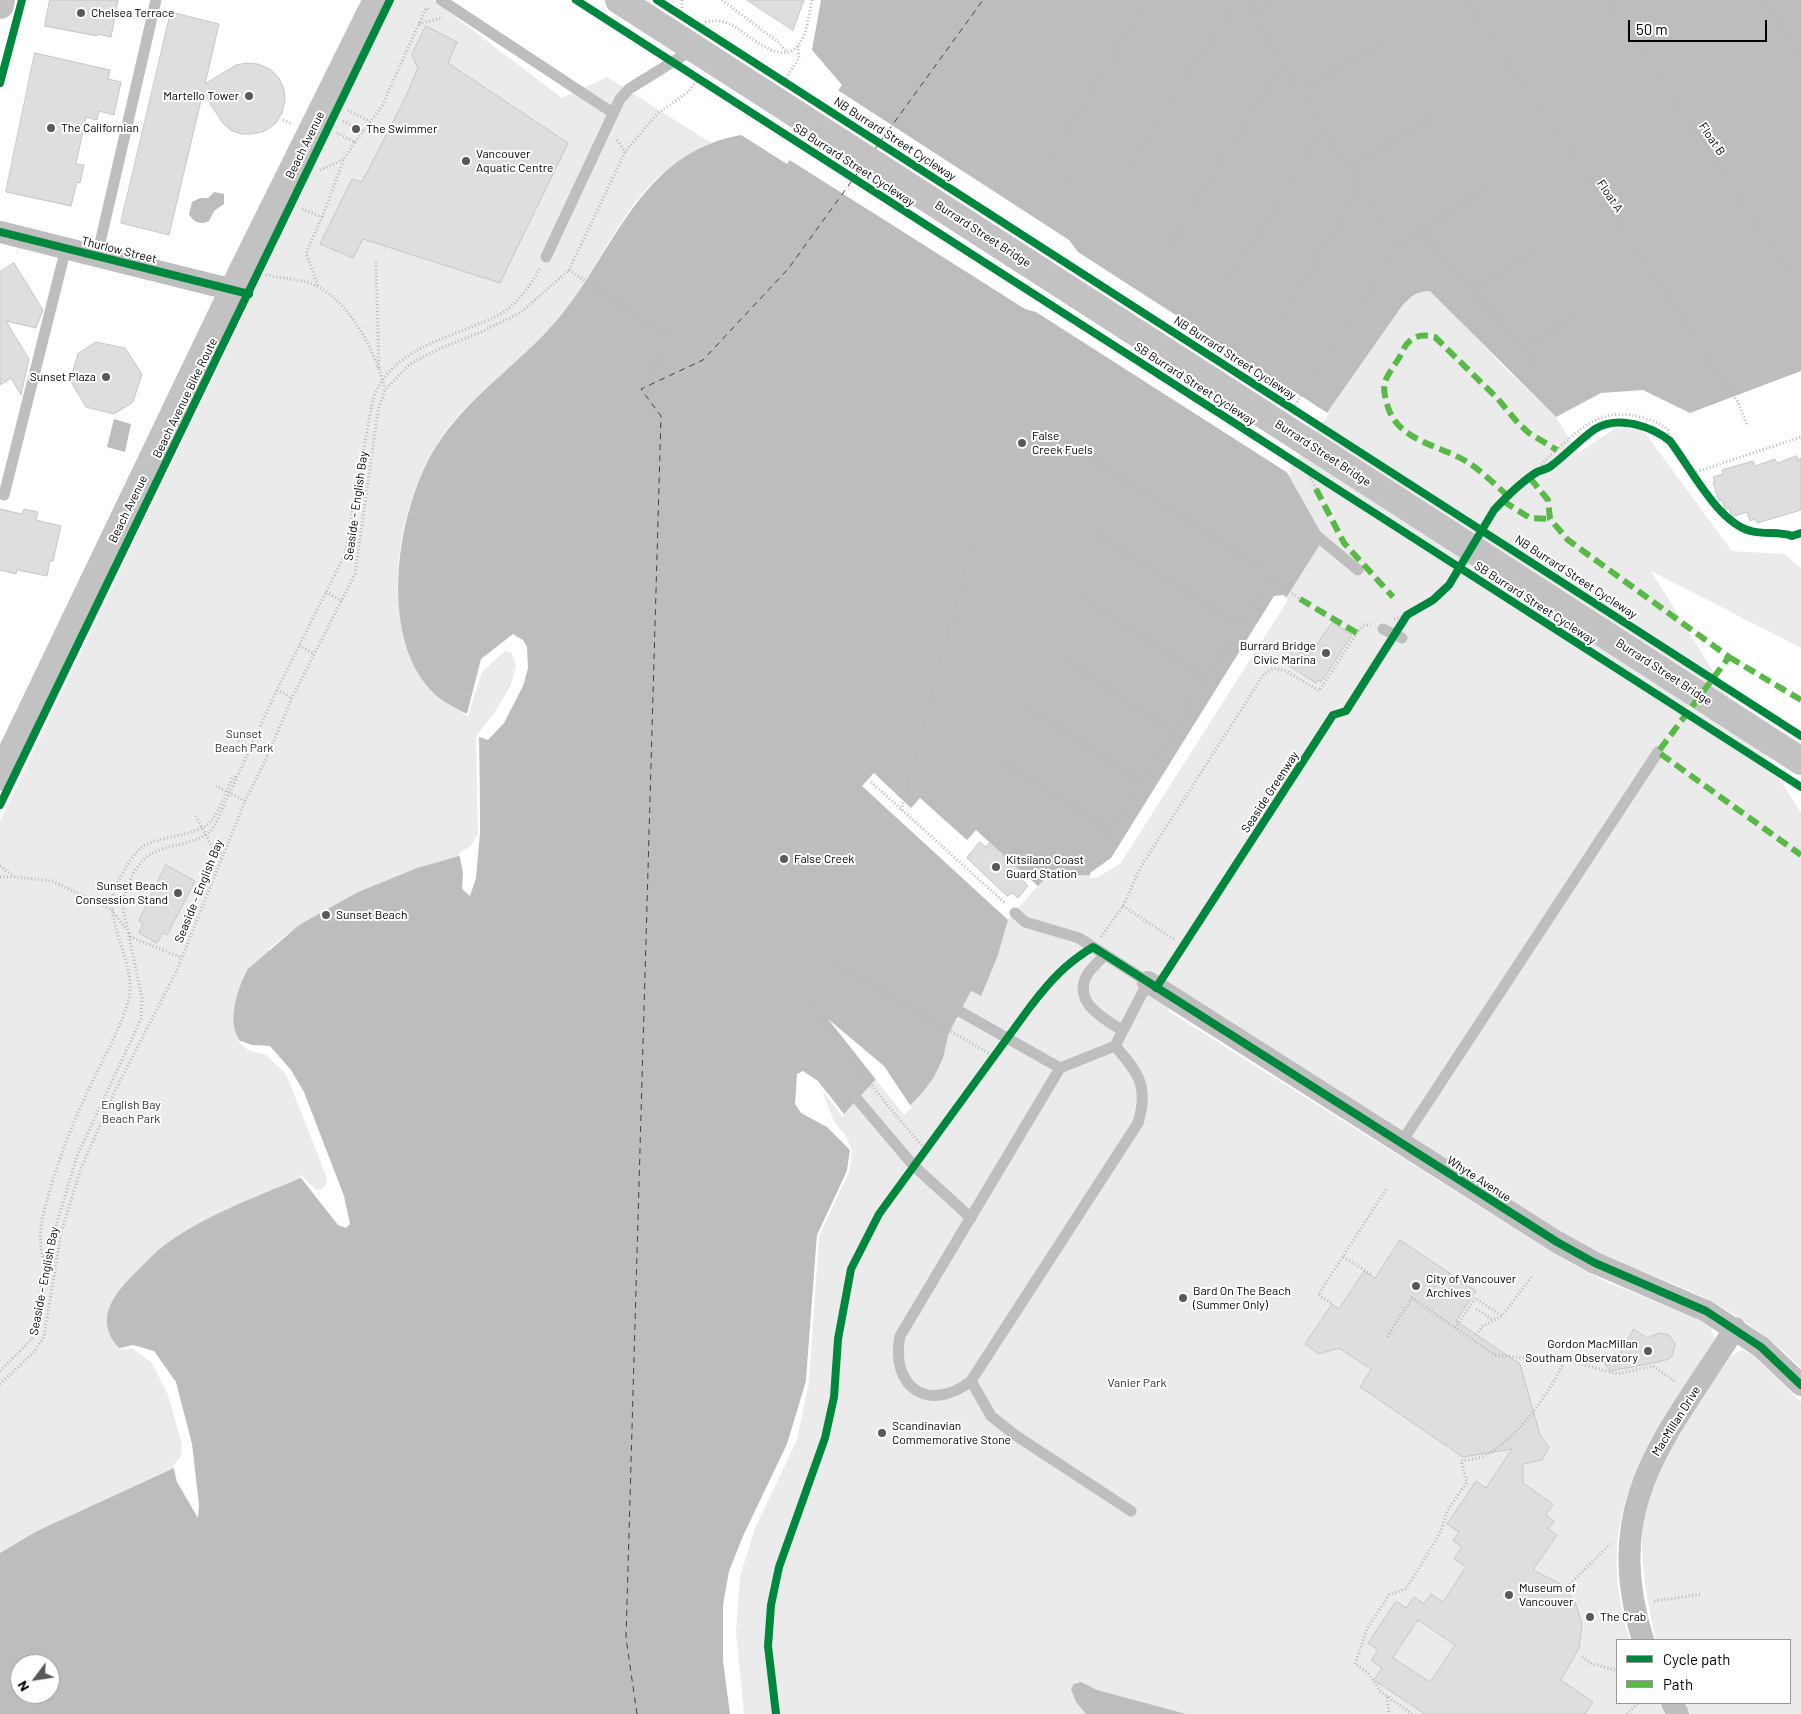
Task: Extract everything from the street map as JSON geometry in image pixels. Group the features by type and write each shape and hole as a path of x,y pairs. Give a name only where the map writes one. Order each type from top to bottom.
{"main road":[{"path":"0,5 1,0"},
{"name":"Beach Avenue","path":"0,777 233,290 377,0"},
{"name":"Burrard Street Bridge","path":"619,0 1801,761"}],"street":[{"name":"Thurlow Street","path":"0,232 233,290"},
{"name":"Whyte Avenue","path":"1148,982 1557,1242 1595,1263 1706,1311 1735,1328 1761,1347 1801,1385"},
{"name":"MacMillan Drive","path":"1643,1639 1631,1582 1629,1541 1642,1483 1654,1455 1735,1328"}],"lane":[{"path":"97,256 156,0"},
{"path":"441,0 613,113"},
{"path":"546,256 620,99 629,89 691,48 786,112"},
{"path":"4,495 66,248"},
{"path":"1259,488 1358,570"},
{"path":"1380,626 1399,636"},
{"path":"1401,1143 1658,752"},
{"path":"1015,913 1025,922 1079,938 1148,982 1115,1046 1060,1068 900,1336 898,1351 906,1380 915,1391 930,1397 944,1396 958,1390 971,1381 1138,1122 1144,1104 1141,1085 1131,1064 1115,1046"},
{"path":"846,947 1060,1068"},
{"path":"1105,955 1086,976 1083,992 1090,1008 1098,1016 1122,1030"},
{"path":"802,1034 913,1164 971,1218"},
{"path":"971,1381 991,1416 1015,1435 1131,1511"}],"path":[{"path":"682,0 682,16"},
{"path":"722,0 778,42 787,52"},
{"path":"715,20 726,22 771,52 787,52 798,46 802,39 812,0"},
{"path":"1077,193 1052,158 1147,0"},
{"path":"1125,174 1236,0"},
{"path":"1245,0 1397,246"},
{"path":"1254,14 1278,0"},
{"path":"1762,0 1801,58"},
{"path":"318,286 306,253 322,218 344,159 382,106 418,24 426,8 444,19 418,24"},
{"path":"674,11 707,32"},
{"path":"1301,91 1385,41"},
{"path":"781,86 799,58 798,46"},
{"path":"1168,249 1283,61"},
{"path":"774,75 791,86"},
{"path":"694,76 702,81"},
{"path":"348,110 370,122"},
{"path":"1349,168 1433,117"},
{"path":"343,120 363,131"},
{"path":"1227,280 1325,129"},
{"path":"337,133 355,142"},
{"path":"320,170 344,159"},
{"path":"1277,324 1360,186"},
{"path":"1292,409 1397,246 1484,189"},
{"path":"302,209 322,218"},
{"path":"1420,231 1538,365"},
{"path":"1473,291 1532,252"},
{"path":"0,1371 32,1339 37,1320 44,1265 77,1156 141,1019 142,998 122,903 126,889 146,857 160,850 181,845 206,835 216,823 231,794 237,782 237,776 277,690 345,554 371,409 383,380 415,352 436,340 502,313 527,290 546,256"},
{"path":"376,262 379,373"},
{"path":"569,270 672,339 641,389"},
{"path":"264,274 318,286 338,302 352,318 372,352 383,380"},
{"path":"1524,348 1576,315"},
{"path":"1538,471 1542,463 1575,433 1605,415 1626,414 1653,421 1668,430 1670,441"},
{"path":"1538,471 1549,468 1597,428 1610,424 1625,423 1645,427 1670,441"},
{"path":"1044,428 1268,572 1267,574 1300,599"},
{"path":"1693,473 1801,437"},
{"path":"1301,464 1323,480"},
{"path":"1301,464 1316,488"},
{"path":"1097,534 1240,626"},
{"path":"901,810 972,542"},
{"path":"1103,843 1140,781 1267,583 1263,580 1267,574"},
{"path":"326,592 342,601"},
{"path":"1078,595 1206,678"},
{"path":"1399,636 1407,615"},
{"path":"1093,947 1123,906 1140,868 1264,674 1274,668 1286,671 1319,691 1326,677 1363,626 1380,626"},
{"path":"299,646 315,654"},
{"path":"1060,657 1172,731"},
{"path":"277,690 292,698"},
{"path":"1028,708 1140,781"},
{"path":"238,741 268,756"},
{"path":"1002,762 1111,830"},
{"path":"44,1265 40,1247 40,1225 60,1158 85,1096 121,1025 129,999 129,974 112,910 116,884 141,848 156,840 202,827 211,821 232,779 237,776"},
{"path":"871,782 1015,913"},
{"path":"216,786 245,801"},
{"path":"196,816 213,849 224,854"},
{"path":"0,866 15,876"},
{"path":"0,877 15,876 52,881 112,910 131,937 182,958"},
{"path":"1123,906 1175,940"},
{"path":"833,963 995,1057"},
{"path":"810,1005 888,1106 925,1149"},
{"path":"1331,1303 1318,1295 1387,1188"},
{"path":"1343,1257 1371,1274"},
{"path":"1476,1335 1483,1326 1502,1316 1533,1275"},
{"path":"1387,1337 1412,1298 1495,1355 1578,1363 1617,1374 1653,1366 1692,1394"},
{"path":"1455,1328 1475,1298 1502,1316"},
{"path":"1476,1310 1493,1321"},
{"path":"1412,1714 1387,1697 1376,1687 1368,1673 1355,1664 1367,1629 1389,1595 1407,1588 1440,1531 1447,1511 1467,1482 1461,1461 1483,1456 1514,1432 1552,1386 1564,1362"},
{"path":"1565,1590 1612,1542"},
{"path":"1648,1602 1702,1594"},
{"path":"1582,1657 1591,1663 1616,1671"},
{"path":"1387,1697 1389,1714"},
{"path":"1627,1714 1637,1704"}],"green space":[{"name":"Sunset Beach Park","path":"394,0 433,0 562,98 607,77 711,143 670,168 643,193 630,209 586,280 562,314 537,341 457,417 428,459 417,484 408,510 402,537 398,564 398,590 403,630 409,652 418,673 480,670 508,648 517,657 513,686 479,737 480,833 473,848 459,856 417,868 358,892 299,925 269,949 268,1052 289,1072 330,1178 329,1185 133,1345 154,1361 171,1394 184,1445 182,1460 174,1468 37,1531 0,1553 0,821"},
{"name":"Vanier Park","path":"1420,291 1430,291 1439,298 1502,365 1556,417 1578,453 1616,428 1643,430 1732,551 1785,554 1801,569 1801,648 1651,571 1801,813 1801,1368 1768,1338 1731,1313 1690,1291 1580,1246 1176,989 1168,1011 1570,1263 1607,1282 1696,1318 1711,1328 1715,1338 1647,1448 1632,1482 1621,1517 1617,1554 1619,1595 1630,1639 1616,1639 1616,1704 1660,1704 1665,1714 742,1714 734,1632 738,1576 824,1104 821,1092 876,1079 912,1104 934,1077 943,1058 949,1033 971,991 980,996 998,955 1008,920 1047,876 1096,875 1286,471 1410,297"},
{"path":"1741,1350 1753,1355 1801,1402 1801,1714 1690,1714 1685,1704 1791,1704 1791,1639 1656,1639 1648,1601 1644,1574 1642,1535 1645,1510 1652,1486 1674,1440 1731,1356"}],"shaded area":[{"name":"False Creek","path":"821,0 1801,0 1801,371 1690,413 1643,390 1601,393 1556,417 1430,291 1414,295 1402,306 1286,471 1324,538 1118,863 1097,875 1047,876 1008,920 998,955 981,996 971,991 949,1033 943,1058 934,1077 903,1113 876,1079 844,1114 826,1091 819,1095 850,1150 847,1171 817,1236 806,1381 794,1439 753,1527 738,1576 734,1632 742,1714 0,1714 0,1553 37,1531 174,1468 182,1460 184,1445 171,1394 154,1361 133,1345 119,1348 112,1338 107,1319 113,1300 126,1282 158,1251 176,1237 211,1217 301,1178 316,1193 328,1188 330,1178 301,1099 289,1074 274,1057 264,1051 250,1048 241,1042 236,1033 234,1011 236,999 248,969 299,925 358,892 417,868 459,856 473,848 480,833 479,737 513,686 517,657 508,648 490,662 479,676 467,714 435,695 427,686 412,660 402,630 398,597 400,562 405,527 414,494 426,464 454,422 484,390 533,346 562,314 626,218 643,195 663,174 685,157 712,143 741,135 787,164 842,85 812,50"},
{"path":"214,192 224,194 224,204 214,211 209,221 200,223 195,221 189,214 192,202 200,198 208,198"},
{"path":"114,419 131,424 125,452 107,447"},
{"path":"1081,1682 1097,1690 1186,1714 1086,1714 1076,1702 1071,1689 1074,1684"}],"pier":[{"path":"836,89 1069,240 1078,252 1329,414 1289,471 1291,475 1036,312 1025,309 788,159"},
{"path":"1284,595 1288,600 1120,864 1098,877 1090,878 1090,873 1111,858 1274,596"},
{"path":"513,634 523,640 527,647 528,668 523,686 504,723 488,740 479,737 480,833 476,878 470,896 462,889 463,873 459,853 471,846 478,833 476,736 495,712 511,685 516,665 511,652 505,651 482,672 468,716 458,712 467,714 481,659"},
{"path":"874,773 911,808 920,798 967,840 976,830 1038,886 1008,920 862,786"},
{"path":"828,1019 884,1066 912,1108 904,1115"},
{"path":"241,1041 252,1045 270,1046 291,1070 304,1092 344,1196 350,1224 346,1228 338,1225 301,1178 300,1175 317,1191 325,1187 327,1178 286,1074 266,1055 248,1050 238,1042"},
{"path":"803,1071 818,1081 845,1116 842,1116 825,1093 823,1094 835,1123 846,1136 852,1151 849,1172 819,1236 809,1382 797,1440 755,1528 740,1577 736,1632 744,1714 730,1714 723,1661 723,1605 729,1571 743,1536 787,1444 806,1381 817,1235 847,1171 850,1150 827,1127 801,1113 795,1104 797,1074"},
{"path":"133,1345 154,1351 176,1382 192,1444 199,1505 198,1518 177,1482 173,1465 180,1458 182,1445 168,1395 152,1363 132,1348 117,1350"}],"building":[{"name":"Chelsea Terrace","path":"50,0 118,0 111,37 45,26"},
{"path":"747,0 804,0 793,30"},
{"path":"171,12 219,24 205,84 236,65 258,64 270,69 279,78 284,89 285,101 282,113 275,124 265,131 241,134 230,130 222,122 203,92 169,235 121,223"},
{"name":"Vancouver Aquatic Centre","path":"426,26 457,42 448,63 568,143 500,283 363,239 353,258 320,244 352,179 362,182 405,98 418,68 412,55"},
{"name":"The Californian","path":"35,53 110,70 108,79 121,82 114,115 99,111 97,120 86,117 76,164 84,165 80,183 77,182 71,206 6,192"},
{"path":"14,263 43,310 36,328 6,321 29,359 21,395 11,378 0,385 0,272"},
{"name":"Sunset Plaza","path":"96,342 125,348 142,374 133,402 114,414 86,407 70,380 78,354"},
{"path":"1797,456 1798,460 1801,458 1801,510 1757,523 1755,519 1750,521 1747,512 1732,517 1729,508 1725,510 1722,500 1719,501 1713,477 1723,474 1722,470 1753,461 1755,466 1775,459 1777,463"},
{"path":"0,509 22,514 24,509 38,512 36,520 61,526 53,561 50,561 47,576 17,570 16,574 0,570"},
{"name":"Burrard Bridge Civic Marina","path":"1334,623 1352,635 1321,682 1318,680 1316,683 1285,663 1294,648 1308,657 1331,624"},
{"name":"Kitsilano Coast Guard Station","path":"980,842 986,847 990,842 1026,876 1022,880 1028,886 1018,898 1012,893 1007,896 967,858"},
{"path":"166,865 195,881 167,935 163,933 157,943 139,933 143,923 139,921"},
{"path":"1400,1240 1476,1291 1456,1321 1520,1364 1540,1435 1549,1447 1542,1460 1523,1464 1523,1483 1553,1504 1546,1515 1554,1521 1548,1529 1557,1535 1533,1570 1561,1584 1575,1602 1582,1624 1579,1648 1561,1680 1593,1702 1585,1714 1425,1714 1374,1680 1382,1668 1371,1660 1378,1650 1368,1643 1396,1601 1406,1608 1414,1597 1424,1604 1431,1594 1443,1602 1466,1567 1454,1559 1462,1547 1453,1541 1459,1532 1447,1524 1476,1481 1486,1488 1512,1449 1463,1457 1360,1387 1371,1369 1339,1348 1319,1354 1305,1344 1332,1304 1339,1309 1364,1271 1375,1278","holes":["1418,1620 1455,1645 1430,1682 1393,1658"]},
{"name":"Gordon MacMillan Southam Observatory","path":"1634,1329 1647,1338 1660,1333 1669,1335 1675,1344 1673,1354 1669,1359 1658,1362 1610,1371 1605,1364 1607,1356 1620,1353"}],"ferry route":[{"path":"875,149 983,0"},
{"path":"637,1714 626,1638 661,416 641,389 703,360 788,269 859,171"}],"marked path":[{"path":"1508,496 1464,460 1408,433 1399,426 1392,416 1385,396 1385,382 1388,374 1411,340 1419,336 1435,337 1498,399 1518,423 1529,433 1557,450"},
{"path":"1530,478 1548,500 1550,519 1568,540 1729,657 1658,752 1801,855"},
{"path":"1316,489 1344,543 1393,597"},
{"path":"1503,501 1530,518 1550,519"},
{"path":"1300,599 1357,633"},
{"path":"1729,657 1801,700"}],"cycle path":[{"path":"0,83 22,0"},
{"name":"Beach Avenue Bike Route","path":"0,805 390,0"},
{"name":"SB Burrard Street Cycleway","path":"576,0 1801,787"},
{"name":"NB Burrard Street Cycleway","path":"657,0 1801,736"},
{"path":"0,232 249,294"},
{"name":"Seaside Greenway","path":"1156,988 1333,715 1346,711 1407,615 1433,600 1449,585 1494,510 1509,494 1531,476 1551,466 1595,429 1604,425 1624,423 1634,424 1654,431 1670,441 1716,506 1739,526 1761,533 1792,536 1801,533"},
{"path":"776,1714 768,1646 771,1605 779,1567 825,1438 834,1397 838,1339 851,1269 879,1214 1030,1007 1058,974 1093,947 1557,1242 1595,1263 1706,1311 1761,1347 1801,1385"}],"place":[{"name":"Chelsea Terrace","path":"81,13"},
{"name":"Martello Tower","path":"249,96"},
{"name":"The Californian","path":"51,128"},
{"name":"The Swimmer","path":"356,129"},
{"name":"Vancouver Aquatic Centre","path":"466,161"},
{"name":"Sunset Plaza","path":"106,377"},
{"name":"False Creek Fuels","path":"1022,443"},
{"name":"Burrard Bridge Civic Marina","path":"1326,653"},
{"name":"False Creek","path":"784,859"},
{"name":"Kitsilano Coast Guard Station","path":"996,867"},
{"name":"Sunset Beach Consession Stand","path":"178,893"},
{"name":"Sunset Beach","path":"326,915"},
{"name":"City of Vancouver Archives","path":"1416,1286"},
{"name":"Bard On The Beach (Summer Only)","path":"1183,1298"},
{"name":"Gordon MacMillan Southam Observatory","path":"1648,1351"},
{"name":"Scandinavian Commemorative Stone","path":"882,1433"},
{"name":"Museum of Vancouver","path":"1509,1595"},
{"name":"The Crab","path":"1590,1617"}],"park label":[{"name":"English Bay Beach Park","path":"131,1112"}]}
